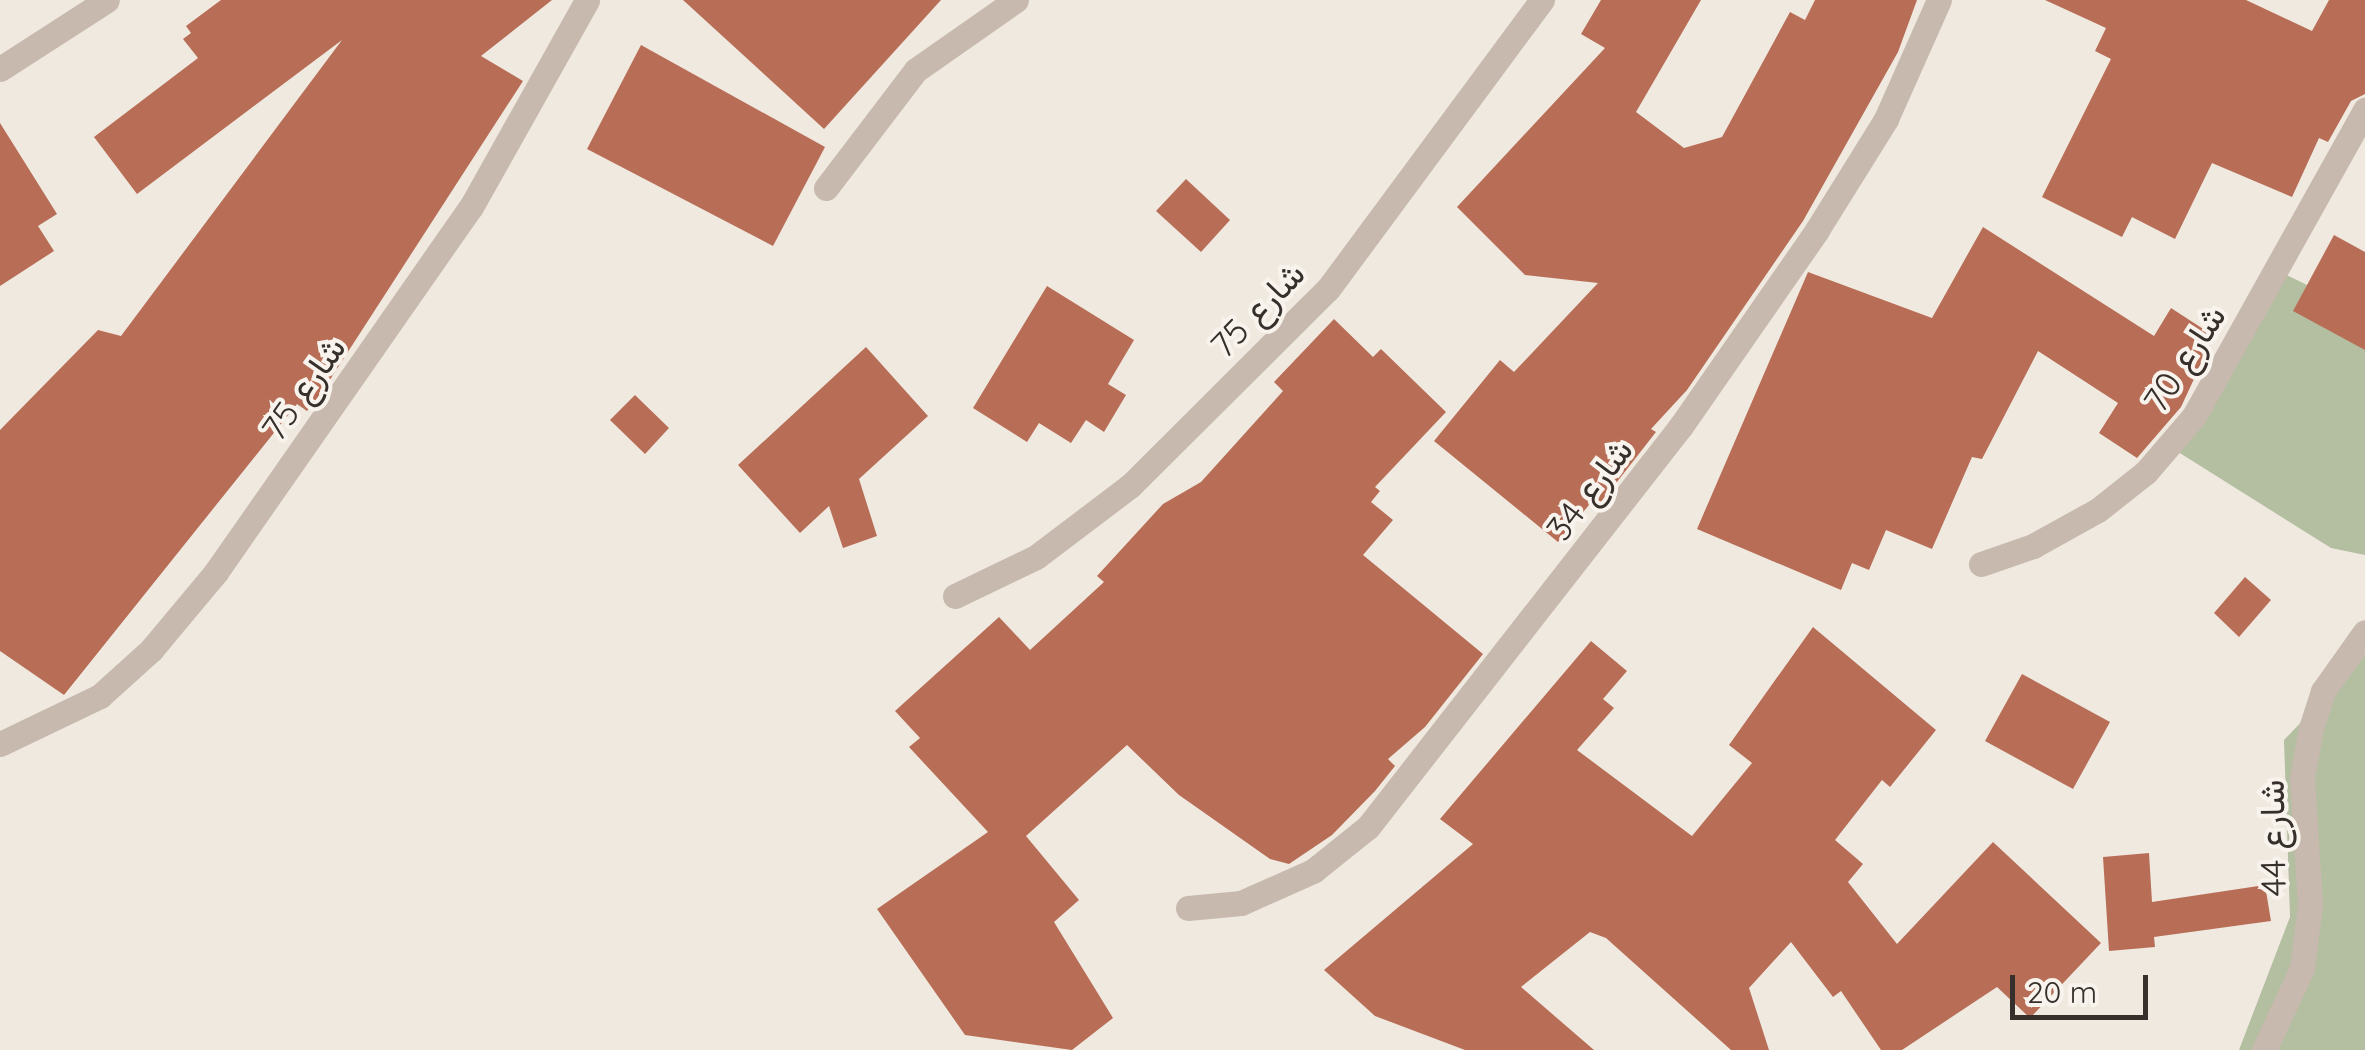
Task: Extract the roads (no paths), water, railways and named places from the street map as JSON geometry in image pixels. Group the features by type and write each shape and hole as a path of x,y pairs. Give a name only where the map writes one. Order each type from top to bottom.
{"street":[{"path":"0,69 106,0"},
{"name":"شارع 75","path":"0,744 100,696 151,650 216,572 472,207 587,0"},
{"path":"826,188 916,70 1016,0"},
{"name":"شارع 75","path":"955,596 1036,557 1130,486 1302,315 1542,0"},
{"name":"شارع 34","path":"1188,908 1241,903 1314,871 1368,826 1659,455 1817,230 1886,118 1940,0"},
{"name":"شارع 70","path":"1982,564 2033,546 2098,510 2146,472 2182,430 2256,311 2365,110"},
{"name":"شارع 44","path":"2264,1050 2302,968 2310,905 2302,778 2311,728 2323,692 2365,632"}]}
